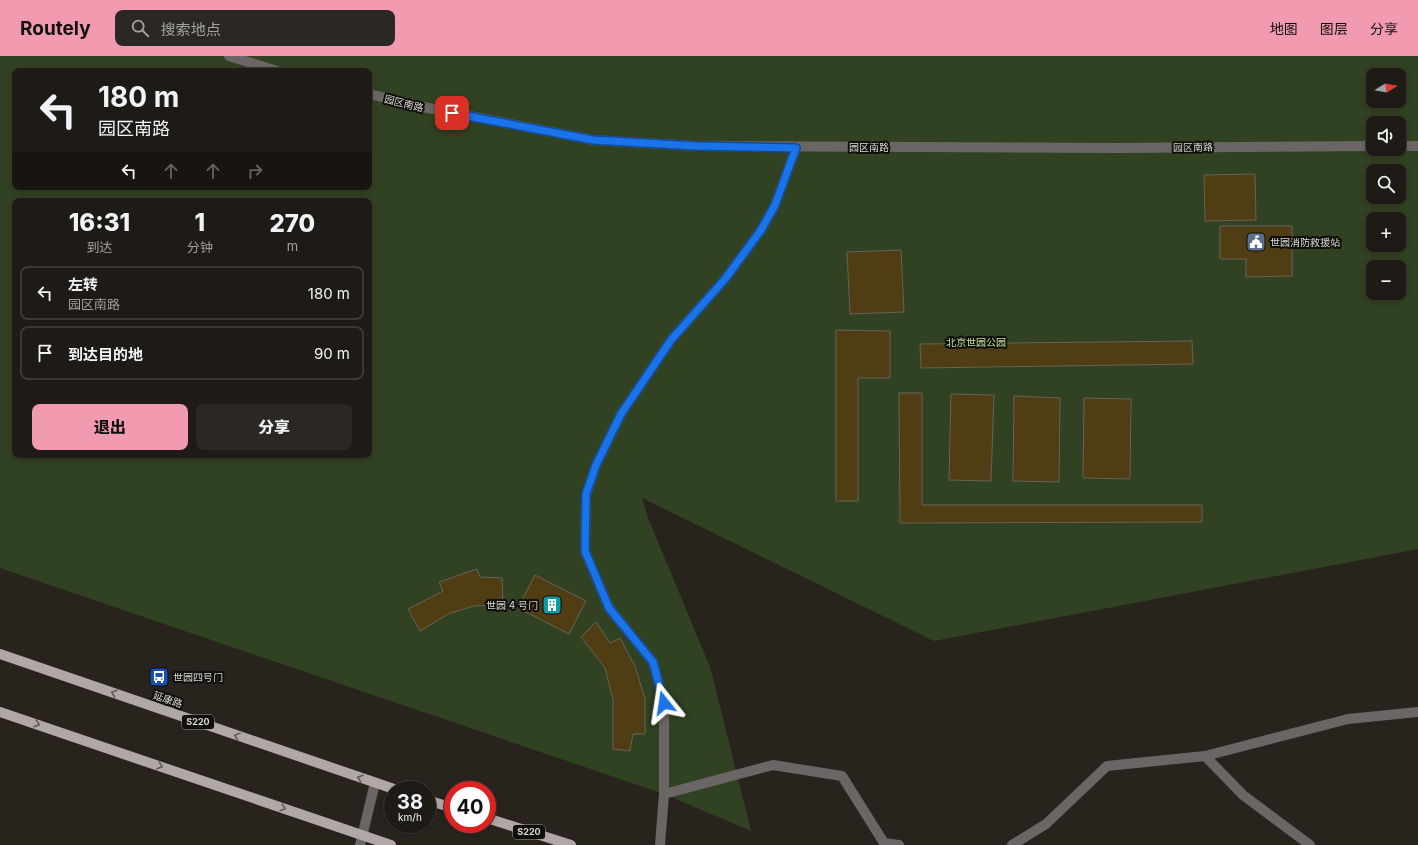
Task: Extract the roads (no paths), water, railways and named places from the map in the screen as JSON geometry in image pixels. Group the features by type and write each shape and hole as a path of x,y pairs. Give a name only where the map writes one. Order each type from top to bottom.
{"main road":[{"name":"延康路","path":"0,654 384,786"},
{"path":"0,712 362,840 391,845"},
{"name":"S220","path":"496,821 571,845"}],"street":[{"path":"229,56 267,68"},
{"name":"园区南路","path":"372,95 423,107 593,140 696,146 796,148 1366,146"},
{"path":"1406,146 1418,146"},
{"path":"660,845 664,794 664,703 653,662 609,608 585,551 586,494 596,465 621,414 671,340 725,279 761,230 775,205 796,148"},
{"path":"1012,845 1046,824 1107,766 1205,756 1348,719 1418,712"},
{"path":"1205,756 1243,795 1310,845"},
{"path":"664,794 773,765 842,776 884,843 899,845"},
{"path":"362,840 375,783"}],"place":[{"name":"世园消防救援站","path":"1256,242"},
{"name":"世园 4 号门","path":"552,605"},
{"name":"世园四号门","path":"159,677"}],"park label":[{"name":"北京世园公园","path":"976,342"}]}
